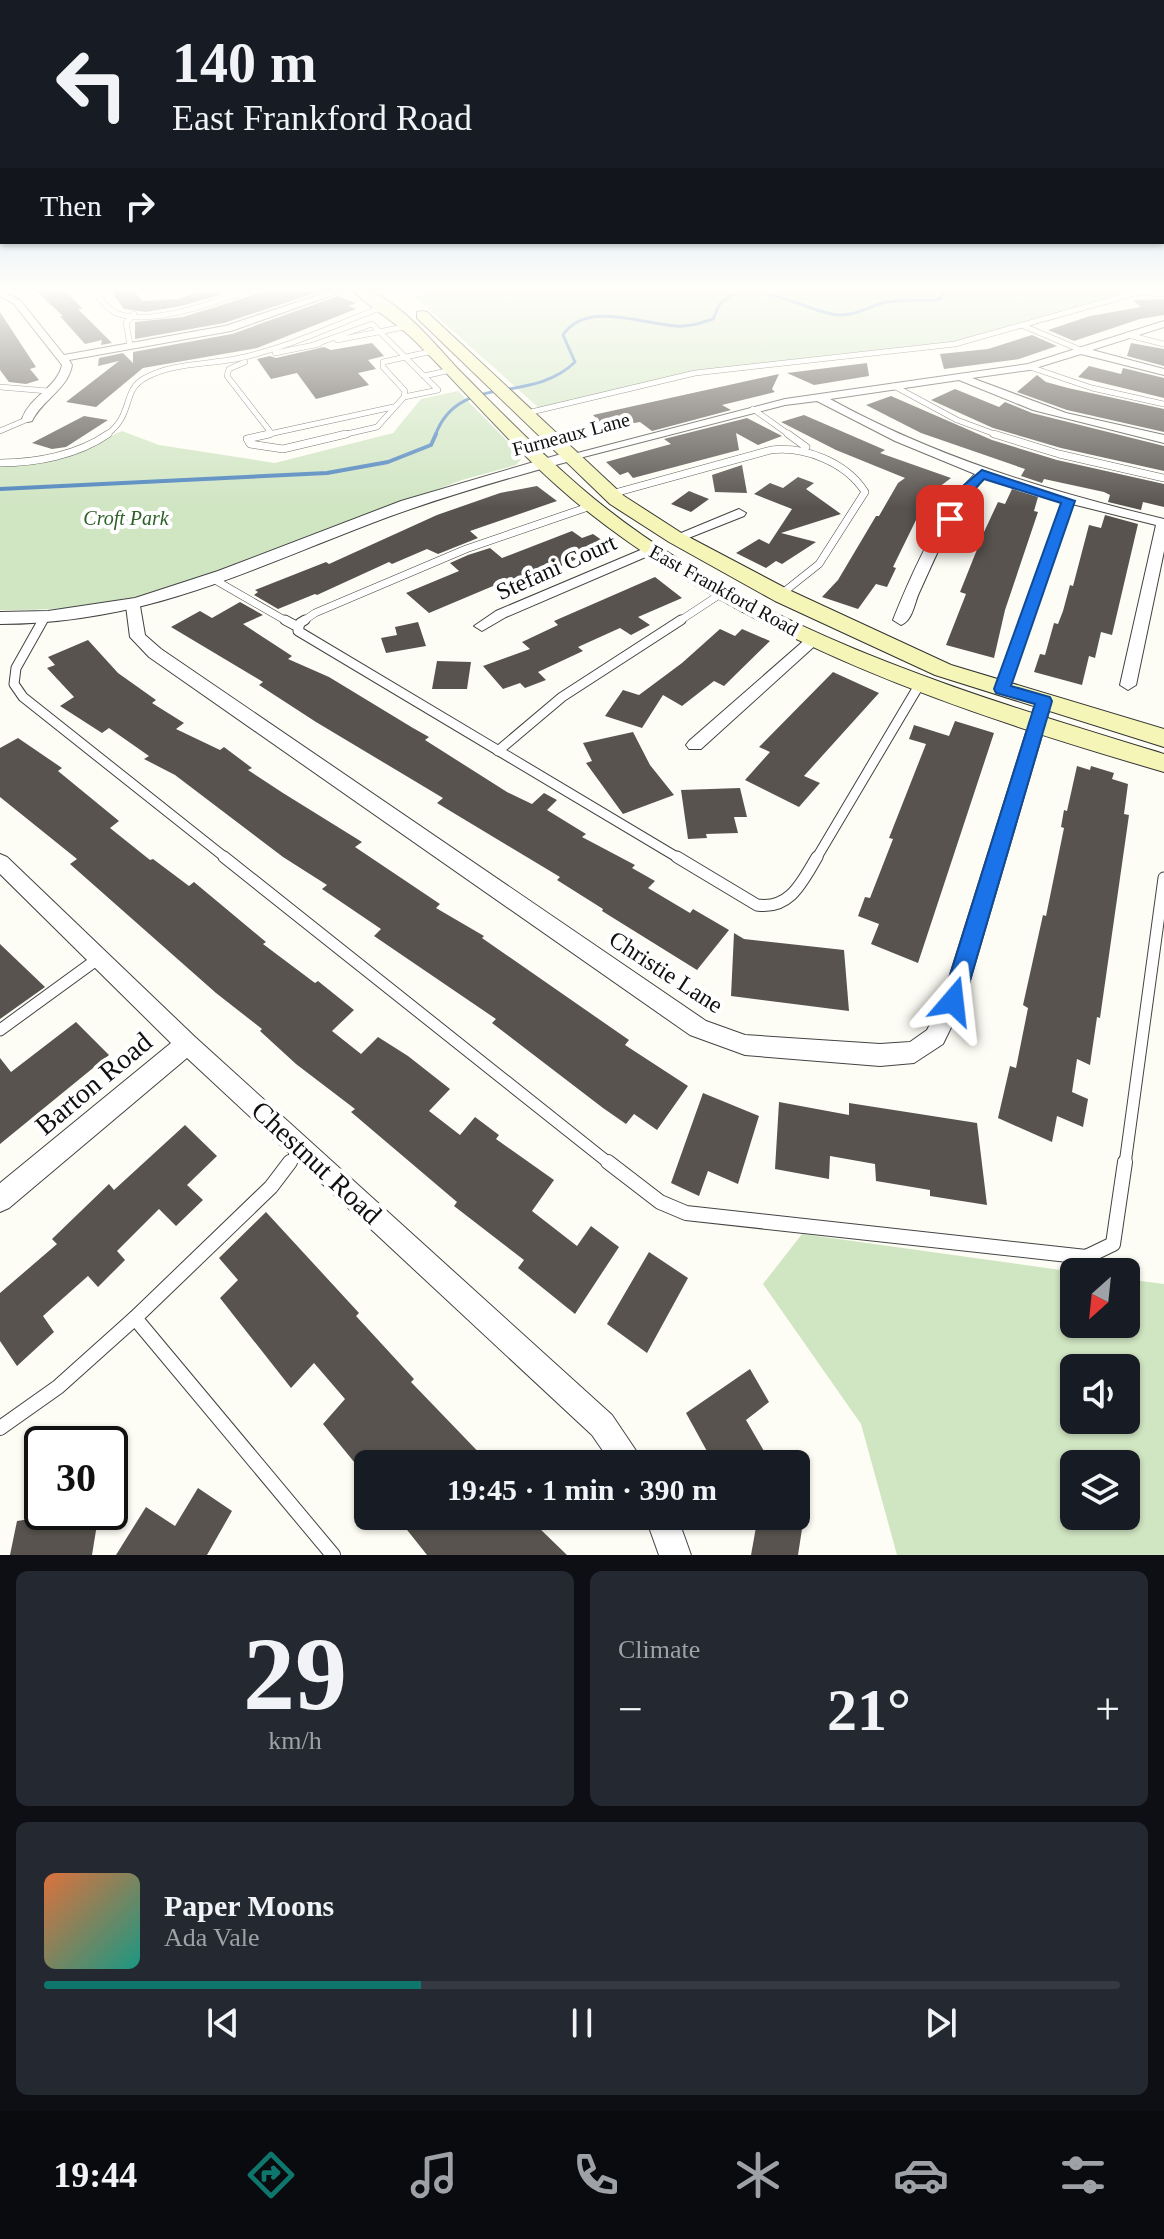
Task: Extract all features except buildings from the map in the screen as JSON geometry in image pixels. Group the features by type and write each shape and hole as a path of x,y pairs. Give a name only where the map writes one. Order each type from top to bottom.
{"main road":[{"name":"East Frankford Road","path":"445,364 544,463 601,500 835,621 943,670 1002,689 1041,712 1164,763"},
{"name":"East Frankford Road","path":"474,364 524,410 568,457 601,500 650,550 718,591 813,640 921,682 1164,738"},
{"path":"718,591 741,591 802,618 835,621"}],"street":[{"path":"28,419 29,409 68,370 65,364"},
{"name":"Furneaux Lane","path":"0,618 43,619 133,606 215,580 441,492 753,409 816,396 963,378 1041,364"},
{"path":"1131,364 1164,372"},
{"path":"963,378 1034,408 1084,423 1164,439"},
{"path":"816,396 875,429 982,474 1069,501 1163,523 1128,685"},
{"path":"901,620 962,494 982,474"},
{"path":"676,538 739,513"},
{"name":"Stefani Court","path":"482,626 501,614 650,550"},
{"name":"Christie Lane","path":"133,606 138,637 155,653 698,1028 745,1045 880,1055 914,1052 935,1037 953,1001 1041,712"},
{"path":"695,745 813,640"},
{"name":"Chestnut Road","path":"0,862 187,1044 602,1425 620,1450"},
{"name":"Barton Road","path":"0,1199 187,1044"},
{"path":"666,1530 675,1555"}],"lane":[{"path":"0,463 25,463 63,454 109,432 123,420 129,393 145,377 206,364"},
{"path":"245,364 229,369 227,376 272,434"},
{"path":"383,364 405,391 404,397"},
{"path":"393,407 247,439 250,444 283,449 377,427 404,397 438,390 412,364"},
{"path":"524,410 695,373 780,364"},
{"path":"1030,367 1092,388 1164,404"},
{"path":"424,376 451,370"},
{"path":"894,386 950,415 1019,442 1164,478"},
{"path":"0,387 48,391"},
{"path":"753,409 860,484 865,492 819,564 780,595"},
{"path":"0,431 28,419"},
{"path":"298,627 315,613 466,549 601,500 781,448 809,449"},
{"path":"1002,689 1069,501"},
{"path":"215,580 757,905 771,907 795,894 921,682"},
{"path":"498,751 562,697 718,591"},
{"path":"43,619 16,668 14,684 23,697 636,1185 660,1202 686,1213 1086,1257 1113,1244 1146,1027 1164,878"},
{"path":"0,1030 99,958"},
{"path":"0,1428 58,1387 135,1318 271,1187 302,1148"},
{"path":"135,1318 333,1555"}],"green space":[{"path":"489,364 764,364 695,371 540,409"},
{"name":"Croft Park","path":"458,391 523,457 516,465 462,480 167,590 84,606 0,610 0,467 62,454 122,431 159,445 275,463 393,433 421,399"},
{"path":"802,1234 1060,1270 1060,1338 1140,1338 1140,1281 1164,1284 1164,1555 897,1555 861,1424 763,1284"}],"waterway":[{"path":"436,435 446,416 460,403 537,383 557,375 573,364"},
{"path":"0,489 327,473 388,462 431,445 436,435"}],"route":[{"path":"950,519 962,494 982,474 1069,501 1002,689 1044,701 953,1001"}]}
